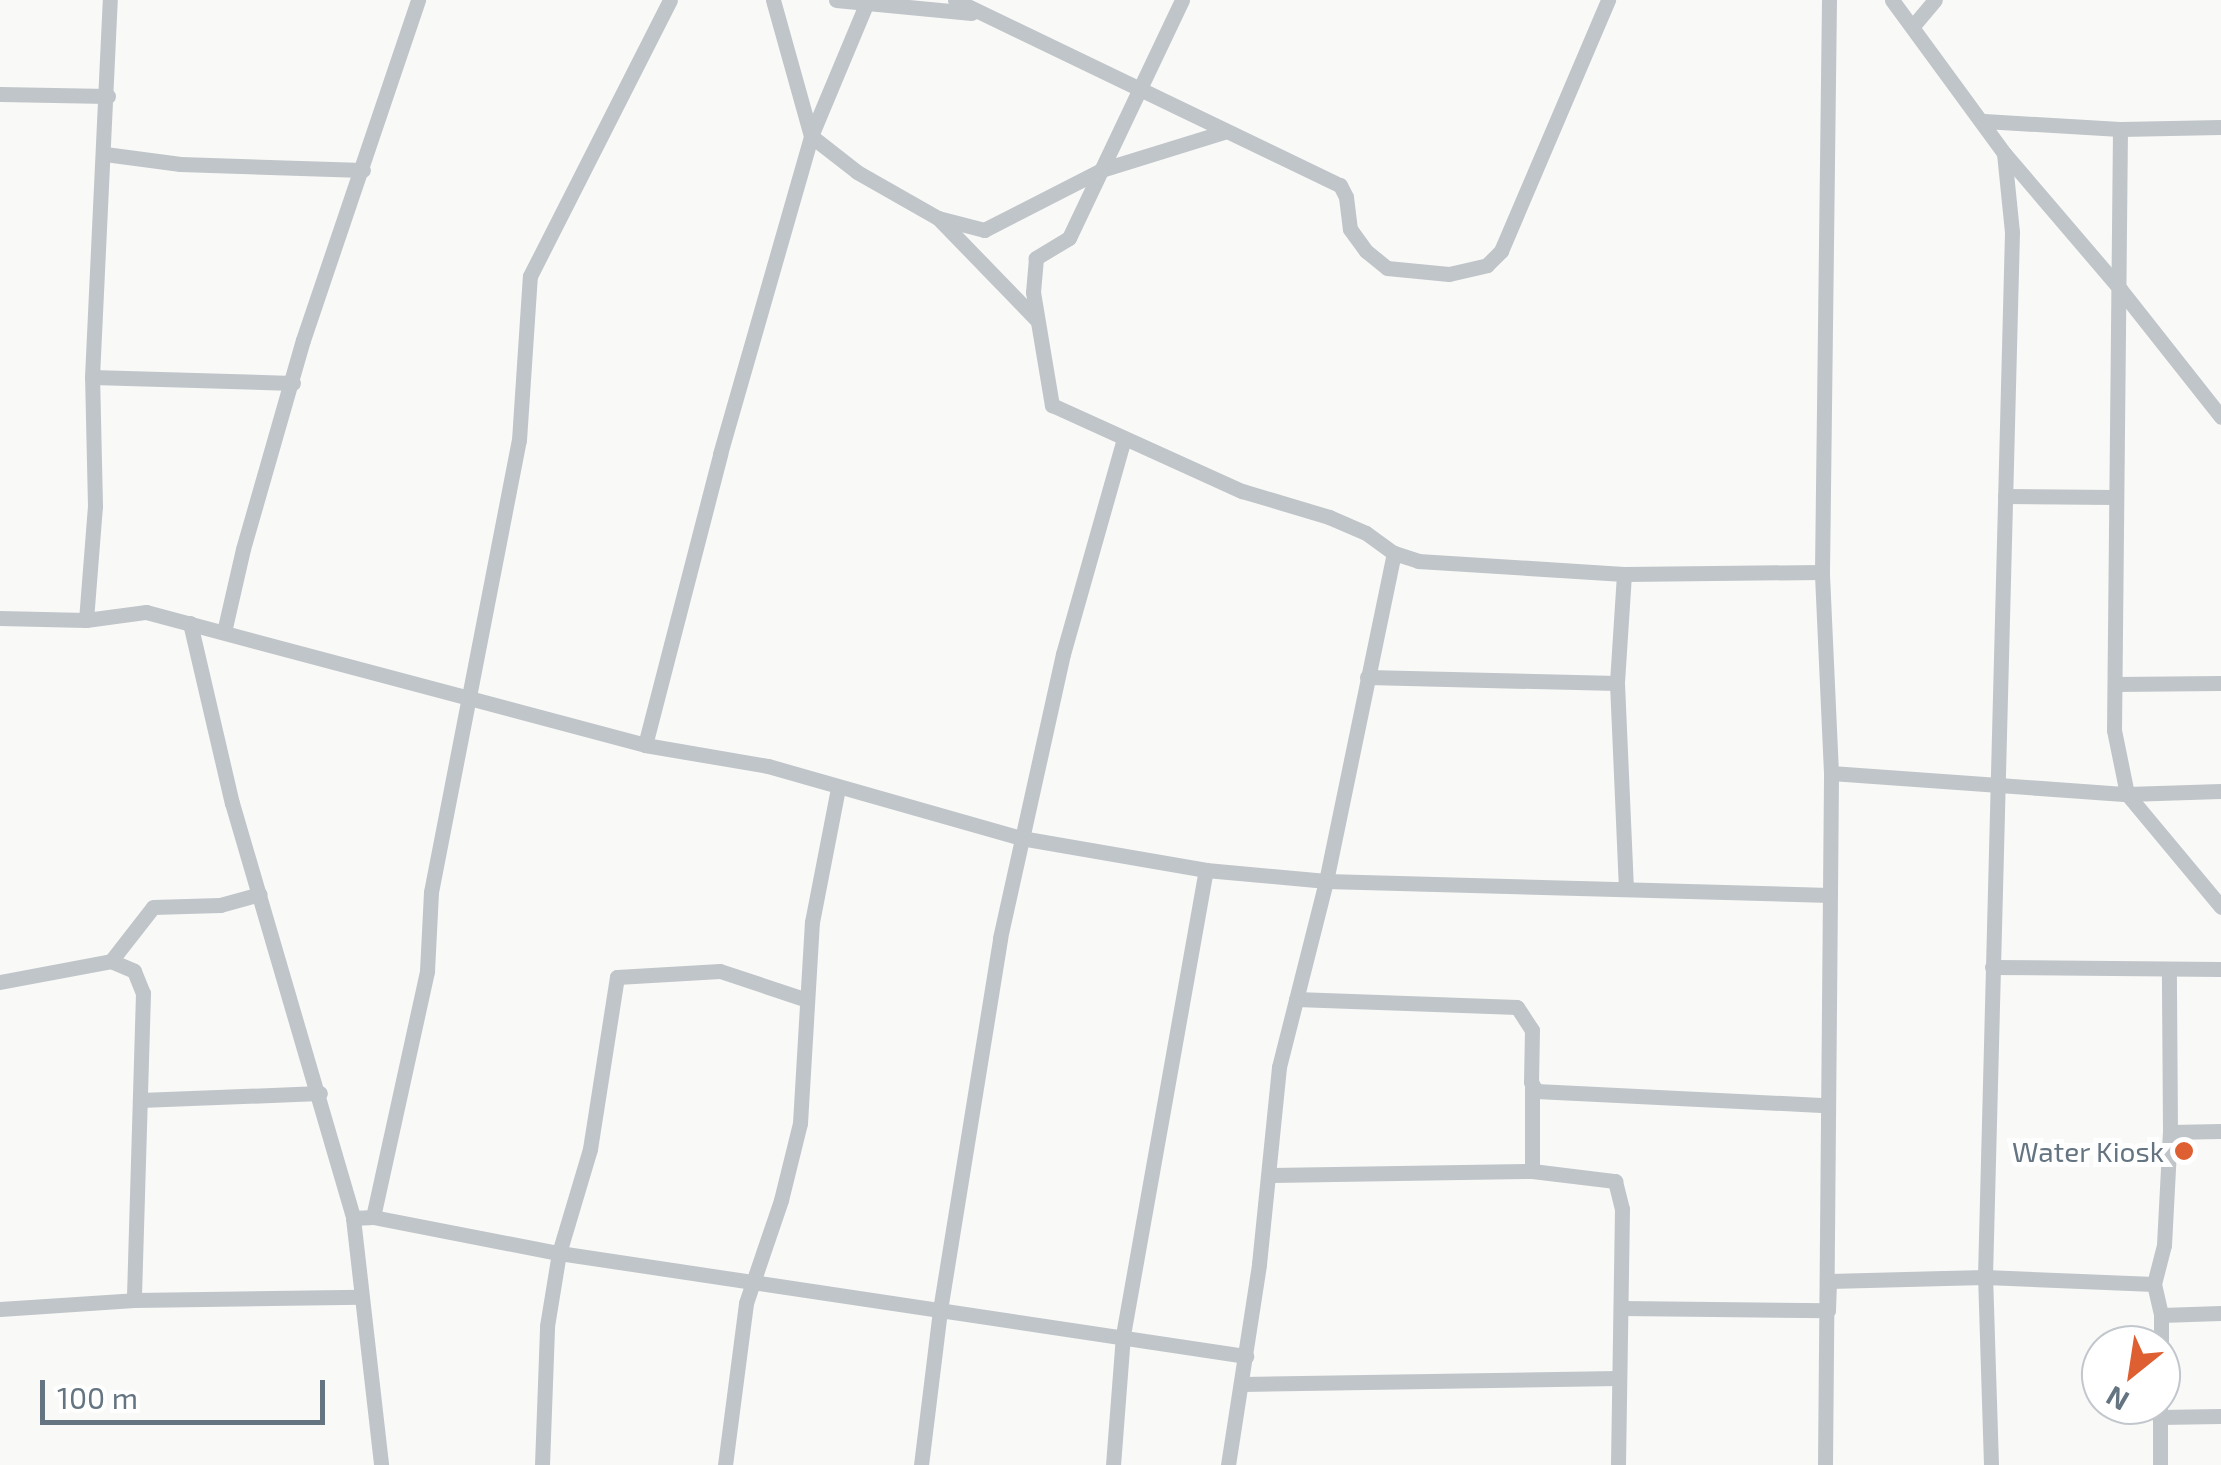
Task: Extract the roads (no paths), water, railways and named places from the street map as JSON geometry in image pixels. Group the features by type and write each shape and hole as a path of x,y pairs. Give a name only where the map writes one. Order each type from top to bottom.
{"street":[{"path":"86,620 95,506 92,376 110,0"},
{"path":"224,632 243,549 303,340 418,0"},
{"path":"373,1217 427,972 431,892 519,440 530,276 670,0"},
{"path":"773,0 811,136 857,172 938,218 984,230 1101,170 1224,132"},
{"path":"836,0 980,13"},
{"path":"955,0 1340,185 1346,196 1350,230 1366,252 1388,268 1449,274 1486,266 1501,251 1608,0"},
{"path":"1182,0 1069,238 1036,258 1033,292 1052,406 1242,492 1330,516 1366,532 1394,554 1440,563 1624,574 1822,572"},
{"path":"1825,1465 1831,773 1822,572 1829,0"},
{"path":"1892,0 2004,153 2120,289 2221,417"},
{"path":"1913,26 1936,0"},
{"path":"645,745 720,454 811,136 867,3"},
{"path":"0,94 108,96"},
{"path":"1984,121 2120,129 2221,127"},
{"path":"2120,129 2114,730 2127,794 2221,907"},
{"path":"1991,1465 1984,1277 2012,232 2004,153"},
{"path":"105,154 180,164 363,170"},
{"path":"938,218 1040,323"},
{"path":"92,376 293,383"},
{"path":"921,1465 940,1310 1000,938 1063,654 1124,439"},
{"path":"2005,496 2114,497"},
{"path":"1228,1465 1271,1175 1280,1068 1326,881 1394,554"},
{"path":"1624,574 1617,683 1626,889"},
{"path":"0,618 86,620 146,612 645,745 768,766 1021,838 1206,870 1326,881 1830,895"},
{"path":"190,623 232,803 354,1218 380,1465"},
{"path":"1367,677 1617,683"},
{"path":"2116,684 2221,683"},
{"path":"1831,773 1999,788 2127,794 2221,791"},
{"path":"725,1465 737,1348 800,1123 804,998 812,922 838,788"},
{"path":"1113,1465 1122,1335 1206,870"},
{"path":"111,960 154,907 220,906 260,894"},
{"path":"0,982 111,960 134,971 143,993 134,1300"},
{"path":"1992,967 2221,970"},
{"path":"2161,1325 2154,1284 2164,1244 2170,1132 2169,970"},
{"path":"542,1465 547,1326 559,1253 590,1149 617,976 720,971 804,998"},
{"path":"1296,999 1517,1007 1532,1030 1532,1171"},
{"path":"1532,1088 1826,1105"},
{"path":"140,1100 320,1093"},
{"path":"2170,1132 2221,1131"},
{"path":"1271,1175 1532,1171 1614,1182 1621,1191 1618,1465"},
{"path":"354,1218 373,1217 559,1253 1246,1356"},
{"path":"1829,1281 1984,1277 2154,1284"},
{"path":"1622,1308 1828,1310 1829,1281"},
{"path":"0,1309 134,1300 361,1297"},
{"path":"2161,1315 2221,1313"},
{"path":"1242,1384 1619,1378"},
{"path":"2181,1413 2221,1416"},
{"path":"2160,1425 2160,1465"}],"place":[{"name":"Water Kiosk","path":"2184,1151"}]}
